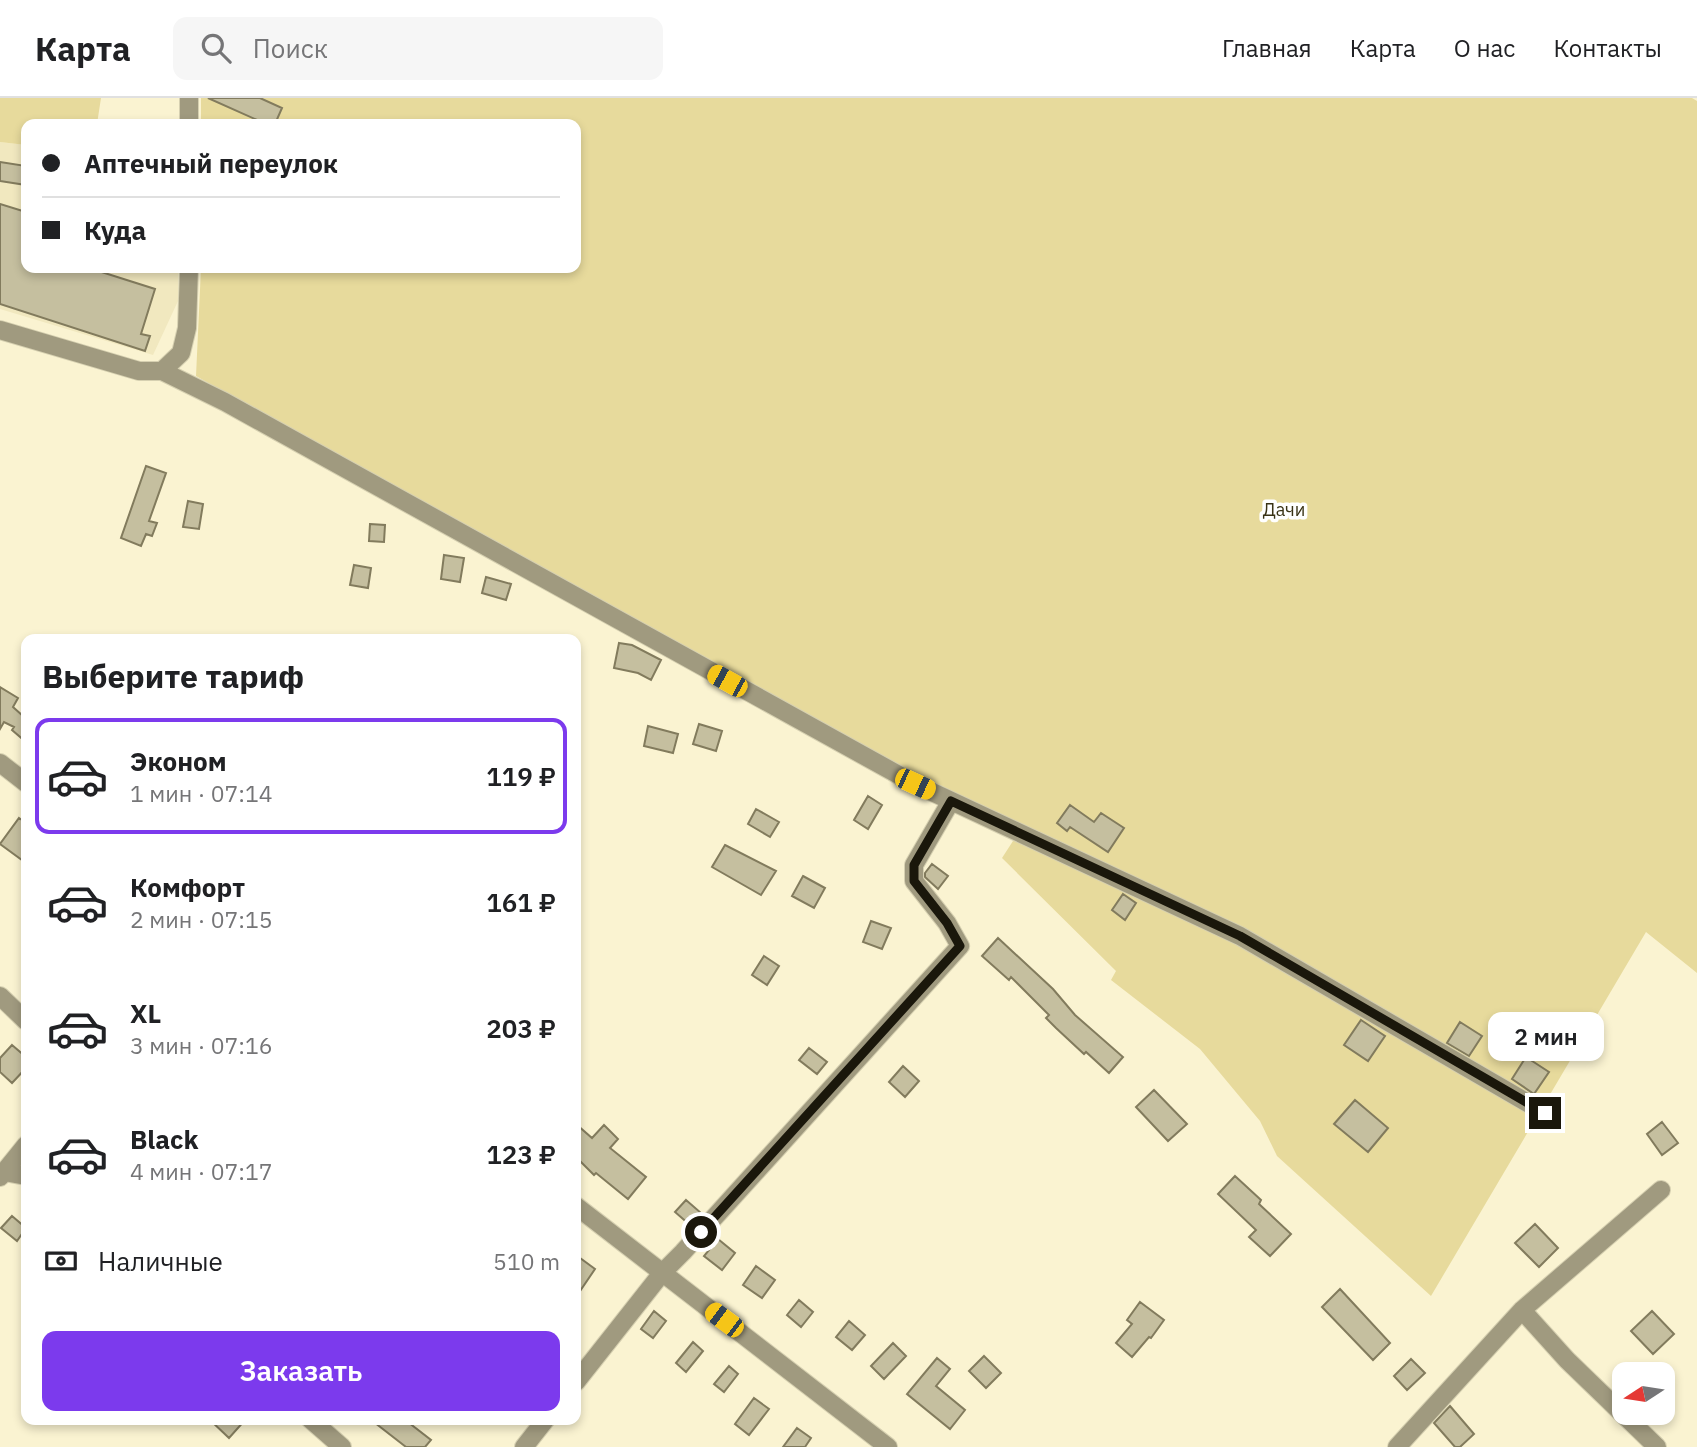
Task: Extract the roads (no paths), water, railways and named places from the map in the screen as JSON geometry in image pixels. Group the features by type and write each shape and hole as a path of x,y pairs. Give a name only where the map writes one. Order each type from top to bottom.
{"street":[{"path":"189,98 189,119"},
{"path":"162,371 181,353 187,328 189,273"},
{"path":"0,330 139,371 162,371 225,402 915,784 1240,936 1545,1113"},
{"path":"0,763 21,779"},
{"path":"581,1376 662,1273 960,946 947,923 914,881 914,865 951,801"},
{"path":"0,996 21,1016"},
{"path":"2,1174 21,1150"},
{"path":"2,1174 21,1176"},
{"path":"1397,1447 1522,1310 1661,1190"},
{"path":"581,1210 888,1447"},
{"path":"1522,1310 1567,1360 1657,1447"},
{"path":"317,1425 342,1447"},
{"path":"524,1447 541,1425"}],"park label":[{"name":"Дачи","path":"1284,510"}]}
